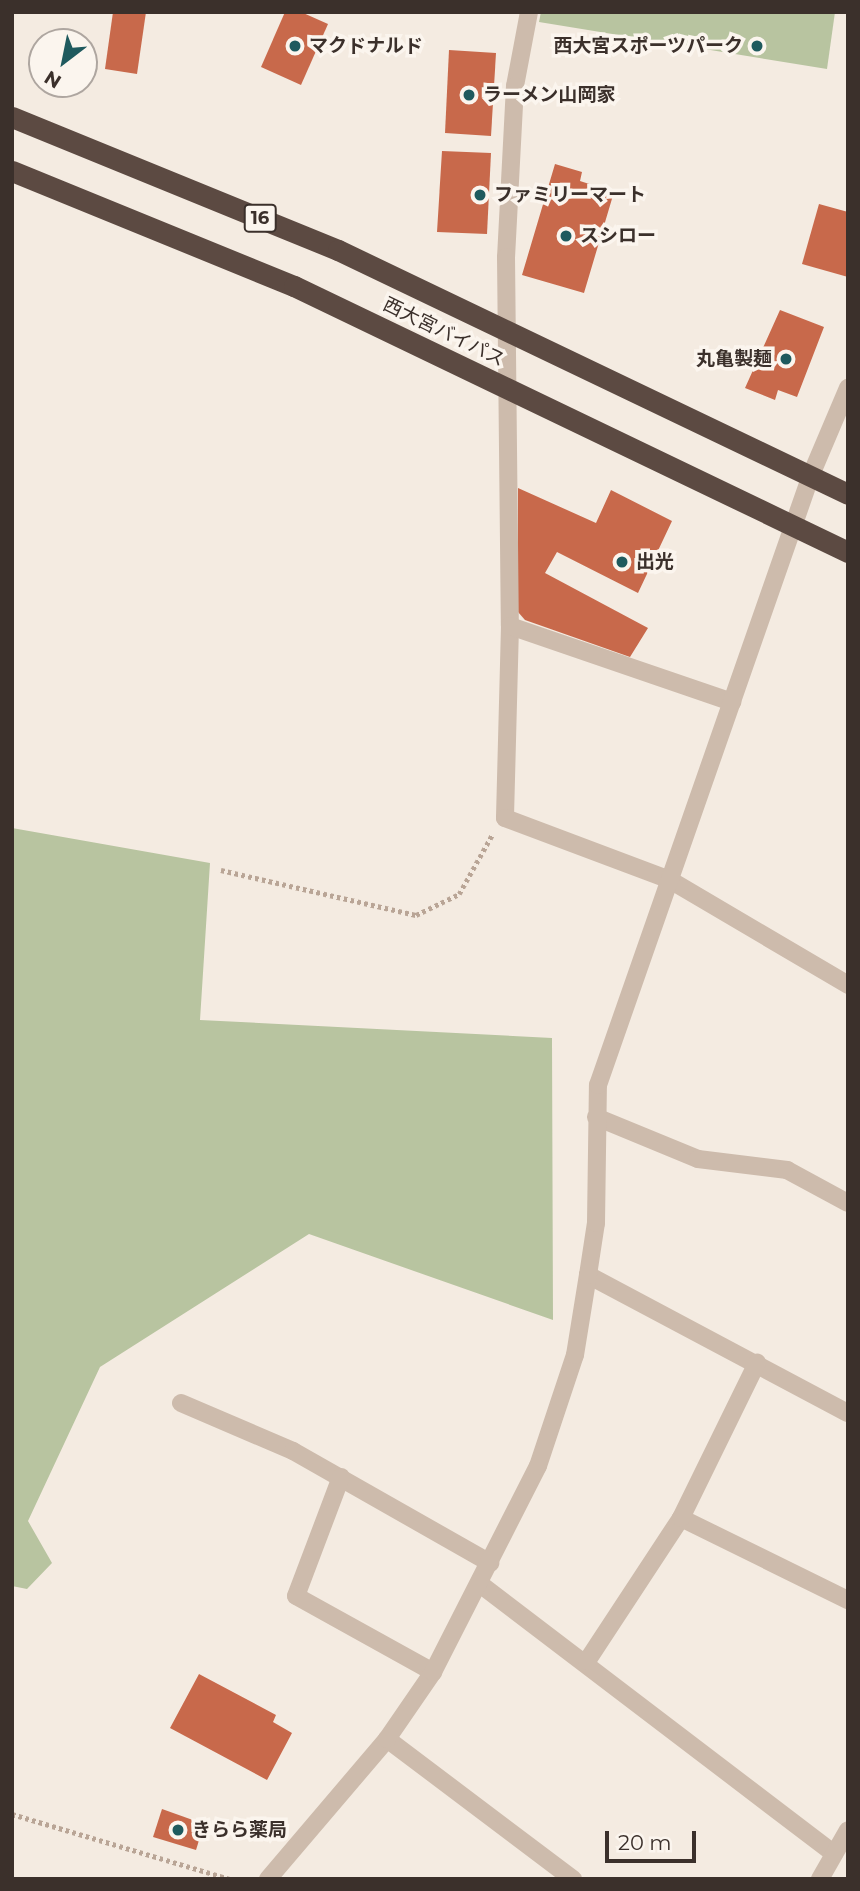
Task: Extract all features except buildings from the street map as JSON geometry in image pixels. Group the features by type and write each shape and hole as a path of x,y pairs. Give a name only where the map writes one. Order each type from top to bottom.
{"highway":[{"name":"西大宮バイパス","path":"12,117 338,250 505,326 848,494"},
{"name":"西大宮バイパス","path":"12,171 293,286 794,523 848,552"}],"street":[{"path":"529,12 515,86 505,326 510,626 505,818 670,880 848,985"},
{"path":"279,1875 387,1739 433,1672 480,1584 554,1421 575,1355 596,1223 598,1085 811,475 848,388"},
{"path":"510,626 732,702"},
{"path":"596,1117 698,1159 787,1170 848,1203"},
{"path":"588,1275 848,1413"},
{"path":"587,1661 681,1518 757,1363"},
{"path":"181,1403 341,1477 377,1503 490,1563"},
{"path":"341,1477 296,1596 433,1672"},
{"path":"681,1518 848,1600"},
{"path":"480,1584 587,1661 834,1854"},
{"path":"387,1739 573,1879"},
{"path":"820,1879 848,1830"}],"path":[{"path":"221,870 416,915 459,894 505,818"},
{"path":"12,1814 230,1879"}],"green space":[{"name":"西大宮スポーツパーク","path":"541,12 835,12 827,69 539,22"},
{"path":"12,828 210,863 200,1020 552,1038 553,1320 309,1234 100,1367 28,1521 52,1563 27,1589 12,1586"}],"place":[{"name":"マクドナルド","path":"295,46"},
{"name":"西大宮スポーツパーク","path":"757,46"},
{"name":"ラーメン山岡家","path":"469,95"},
{"name":"ファミリーマート","path":"480,195"},
{"name":"スシロー","path":"566,236"},
{"name":"丸亀製麺","path":"786,359"},
{"name":"出光","path":"622,562"},
{"name":"きらら薬局","path":"178,1830"}]}
